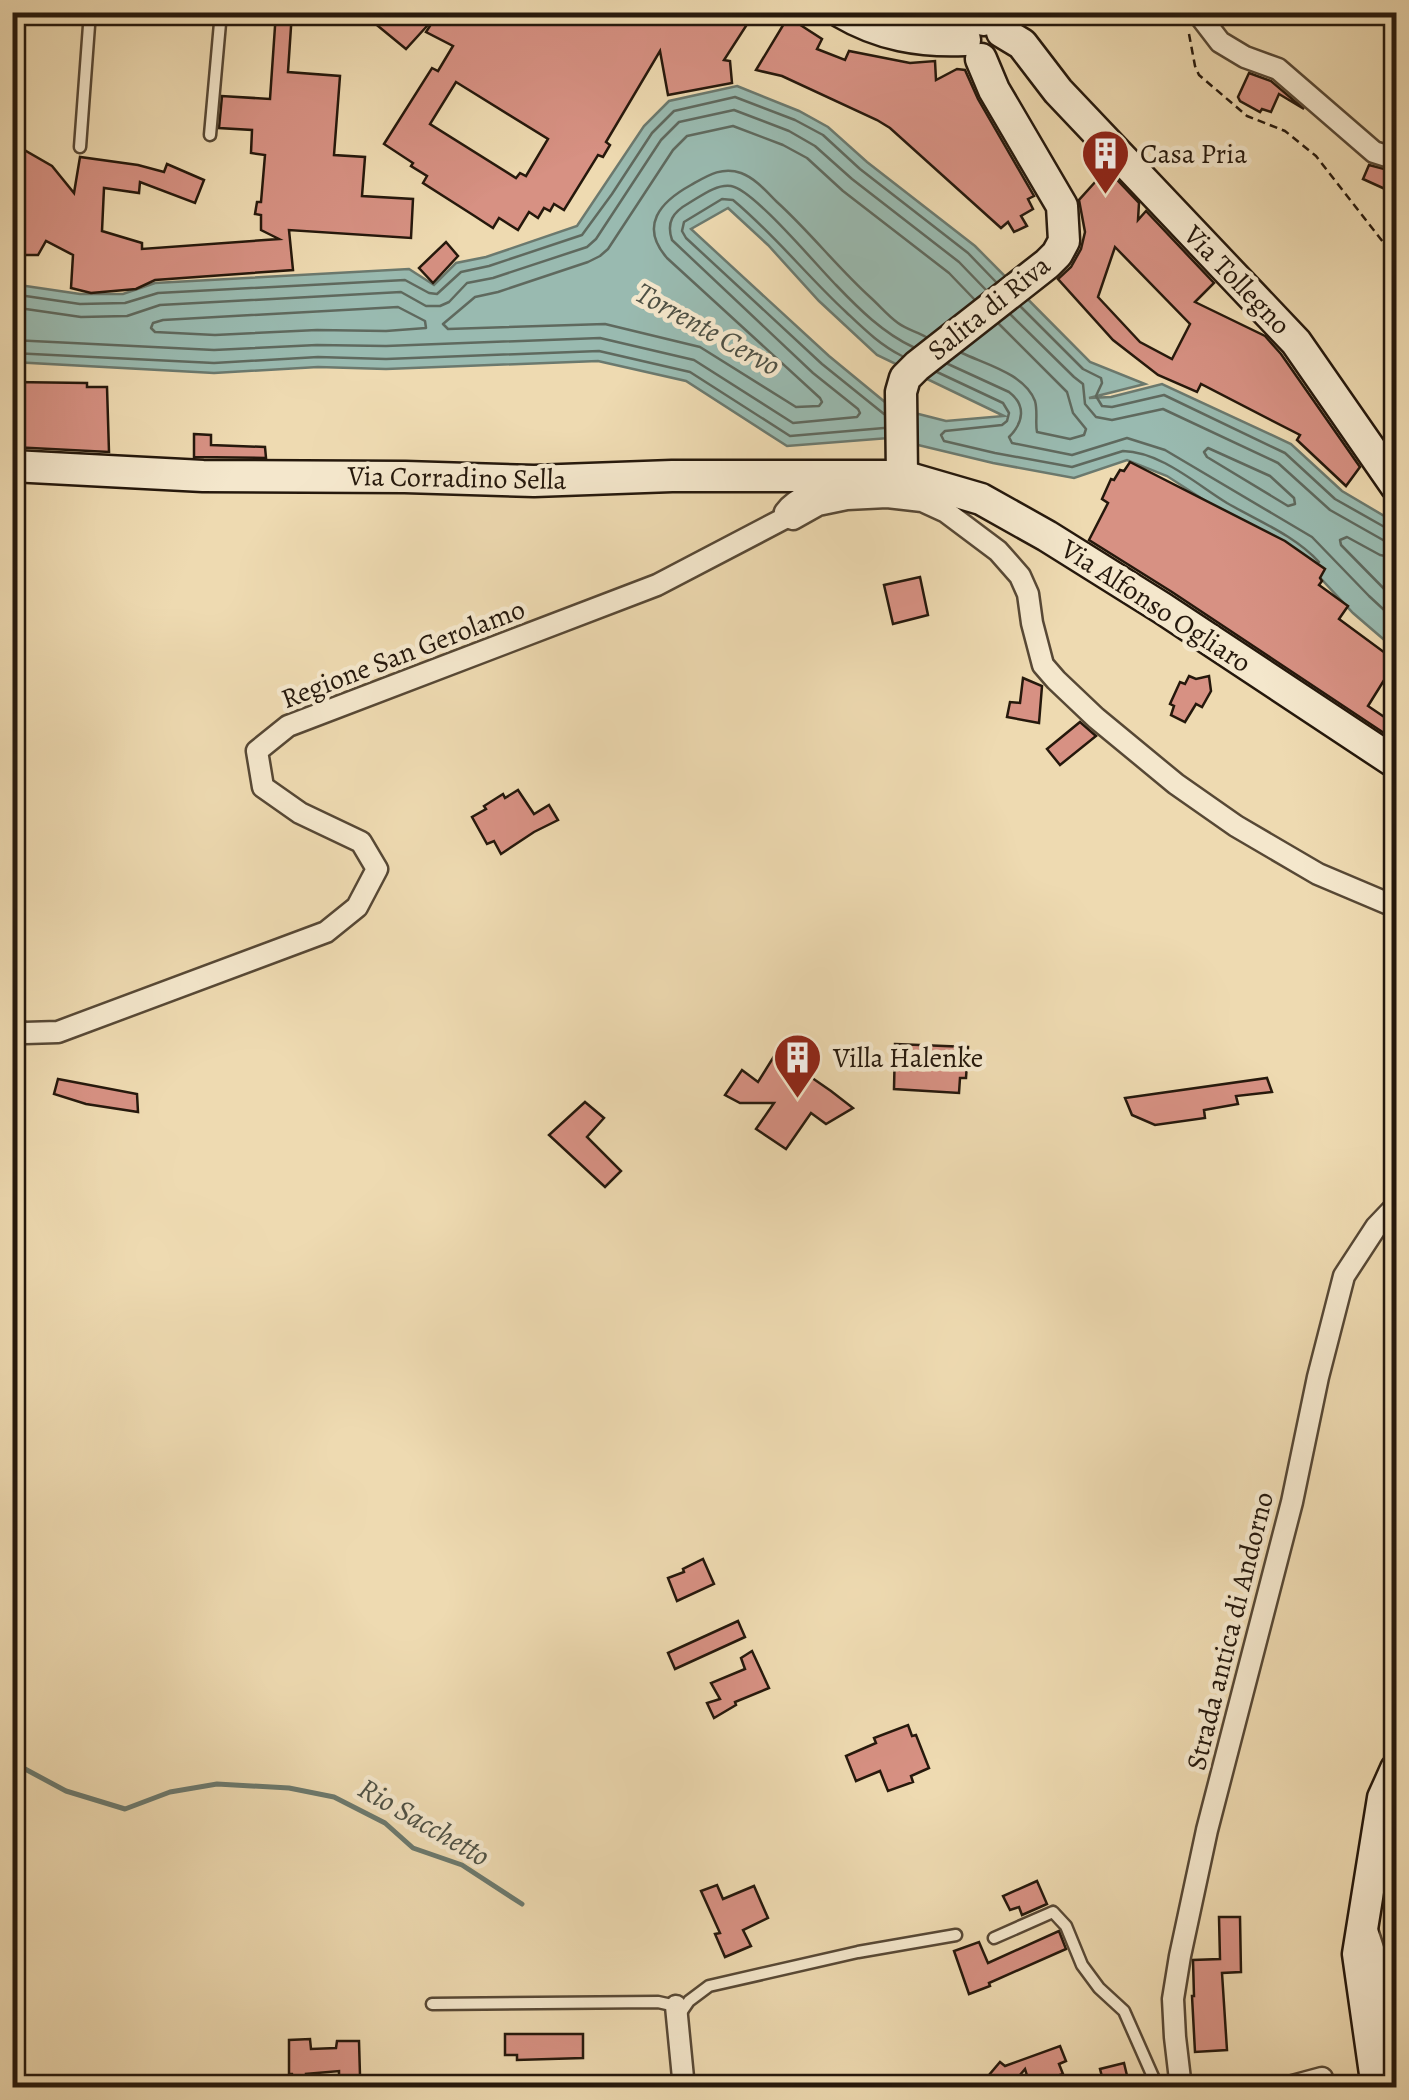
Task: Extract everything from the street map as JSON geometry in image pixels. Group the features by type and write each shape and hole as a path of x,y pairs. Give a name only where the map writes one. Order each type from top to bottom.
{"main road":[{"name":"Via Tollegno","path":"841,12 860,24 906,38 984,37 1058,92 1296,342 1396,486"},
{"name":"Salita di Riva","path":"893,469 900,392 905,378 1047,264 1064,241 1062,206 994,90 984,37"},
{"name":"Via Corradino Sella","path":"12,466 203,476 534,482 893,469"},
{"name":"Via Alfonso Ogliaro","path":"893,469 981,498 1047,536 1396,763"},
{"path":"1377,2088 1358,1954 1384,1798 1396,1770"}],"street":[{"path":"1193,22 1245,57 1278,69 1374,152 1396,159"},
{"path":"893,469 829,487 802,498 786,512 794,516 832,502 887,497 922,501 946,512 998,551 1020,576 1028,594 1044,665 1096,718 1176,784 1236,826 1318,874 1396,907"},
{"name":"Regione San Gerolamo","path":"12,1029 25,1033 58,1032 326,932 358,907 377,869 361,842 300,814 263,788 257,752 288,726 656,586 794,516"},
{"name":"Strada antica di Andorno","path":"1181,2088 1174,1999 1226,1752 1292,1502 1344,1276 1376,1227 1396,1206"},
{"path":"1362,1918 1384,1979 1396,2054"},
{"path":"676,2013 684,2088"},
{"path":"1284,2088 1322,2078"}],"lane":[{"path":"80,147 90,12"},
{"path":"210,136 221,12"},
{"path":"994,1938 1054,1912 1066,1926 1082,1966 1124,2011 1158,2088"},
{"path":"432,2004 658,2002 676,2013 709,1986 858,1952 956,1935"}],"path":[{"path":"1193,22 1199,75 1247,116 1285,130 1316,156 1390,251 1396,253"}],"water":[{"name":"Torrente Cervo","path":"737,86 828,127 975,246 1090,362 1145,384 1089,398 1111,397 1162,384 1291,444 1342,491 1396,523 1396,650 1353,613 1298,554 1167,476 1127,460 1074,478 889,438 787,446 686,381 598,361 214,373 13,362 12,284 80,294 123,294 155,283 409,269 434,285 456,263 486,257 577,226 644,126 669,101","holes":["728,208 819,301 877,355 1004,416 946,421 891,407 829,356 691,229"]}],"building":[{"path":"276,12 292,12 288,72 340,76 334,155 365,157 362,196 413,199 411,238 289,230 293,270 155,280 136,289 91,293 71,288 73,255 46,241 38,255 12,255 12,143 52,166 74,193 80,157 164,172 167,164 204,180 195,203 140,182 139,193 104,188 102,231 142,243 142,249 279,239 261,230 261,215 255,214 257,202 261,202 265,155 251,153 252,130 219,128 222,96 270,99"},
{"path":"361,12 410,12 427,26 406,49"},
{"path":"439,12 755,12 724,60 730,61 732,83 668,95 660,51 606,142 610,145 603,157 598,155 564,210 554,204 550,211 544,208 538,218 529,212 518,230 499,218 493,228 423,183 427,176 384,144 432,68 438,71 453,46 426,32","holes":["456,82 548,139 526,176 520,173 516,178 430,124"]},
{"path":"788,17 822,39 817,49 845,60 849,51 910,63 935,61 936,80 957,69 965,70 1034,196 1028,199 1033,209 1021,216 1027,226 1014,232 1008,222 1001,228 877,120 782,76 756,70"},
{"path":"1249,73 1271,81 1304,109 1279,94 1271,112 1260,112 1240,101 1238,97"},
{"path":"1102,164 1139,203 1138,220 1146,211 1214,283 1195,302 1265,336 1281,354 1360,467 1346,486 1297,440 1300,435 1201,384 1197,392 1158,375 1113,340 1058,279 1071,267 1081,249 1085,232 1079,200 1106,170","holes":["1115,247 1190,324 1172,359 1140,342 1098,297"]},
{"path":"1369,165 1396,172 1396,194 1363,179"},
{"path":"446,242 458,256 433,283 419,268"},
{"path":"12,382 107,387 109,452 12,447"},
{"path":"194,434 211,435 211,445 265,447 266,458 194,457"},
{"path":"1130,462 1285,541 1325,569 1319,585 1348,606 1339,619 1396,661 1368,706 1396,725 1396,741 1089,540 1108,503 1102,499 1111,479"},
{"path":"920,577 928,615 893,624 884,585"},
{"path":"1189,676 1209,676 1211,691 1202,707 1196,704 1185,722 1171,715 1174,706 1170,704 1180,682 1185,684"},
{"path":"1023,678 1042,686 1039,723 1007,717 1010,702 1020,703"},
{"path":"1080,722 1096,736 1060,765 1047,749"},
{"path":"518,790 534,814 549,805 558,820 501,854 494,841 487,844 472,817 503,794 505,798"},
{"path":"895,1044 968,1047 966,1078 960,1078 959,1093 894,1089"},
{"name":"Villa Halenke","path":"776,1053 853,1108 826,1124 811,1113 786,1149 756,1129 774,1103 740,1103 725,1095 742,1070 758,1082"},
{"path":"1267,1078 1272,1092 1236,1096 1238,1104 1204,1110 1205,1118 1155,1125 1132,1115 1125,1098"},
{"path":"58,1079 137,1094 138,1112 86,1104 54,1094"},
{"path":"585,1102 604,1118 587,1137 621,1171 605,1187 549,1135"},
{"path":"703,1559 714,1584 677,1601 668,1578"},
{"path":"738,1621 745,1637 675,1669 668,1653"},
{"path":"752,1651 769,1688 735,1702 714,1718 707,1703 720,1699 711,1683 745,1669 741,1658"},
{"path":"908,1725 929,1768 911,1776 913,1782 888,1791 880,1771 856,1781 846,1756 876,1743 874,1738"},
{"path":"1037,1881 1047,1904 1022,1915 1019,1907 1010,1910 1003,1896"},
{"path":"717,1885 723,1899 754,1886 768,1918 743,1930 751,1946 725,1957 715,1934 720,1933 701,1891"},
{"path":"1219,1917 1240,1917 1241,1972 1222,1973 1227,2050 1195,2052 1193,1960 1220,1959"},
{"path":"1059,1931 1066,1949 969,1994 954,1951 979,1942 988,1963"},
{"path":"505,2034 583,2034 583,2058 517,2060 517,2055 505,2055"},
{"path":"310,2039 311,2049 336,2048 337,2041 359,2041 360,2075 339,2076 339,2071 306,2074 306,2079 293,2080 289,2074 289,2040"},
{"path":"1060,2046 1066,2061 1059,2064 1063,2074 1029,2082 1025,2069 1009,2088 978,2088 1000,2062 1005,2066"},
{"path":"1124,2063 1130,2088 1105,2088 1100,2069"}],"waterway":[{"name":"Rio Sacchetto","path":"12,1762 66,1791 125,1809 170,1792 217,1784 289,1788 334,1797 385,1823 413,1848 462,1865 522,1904"}],"place":[{"name":"Casa Pria","path":"1105,196"},
{"name":"Villa Halenke","path":"798,1100"}]}
